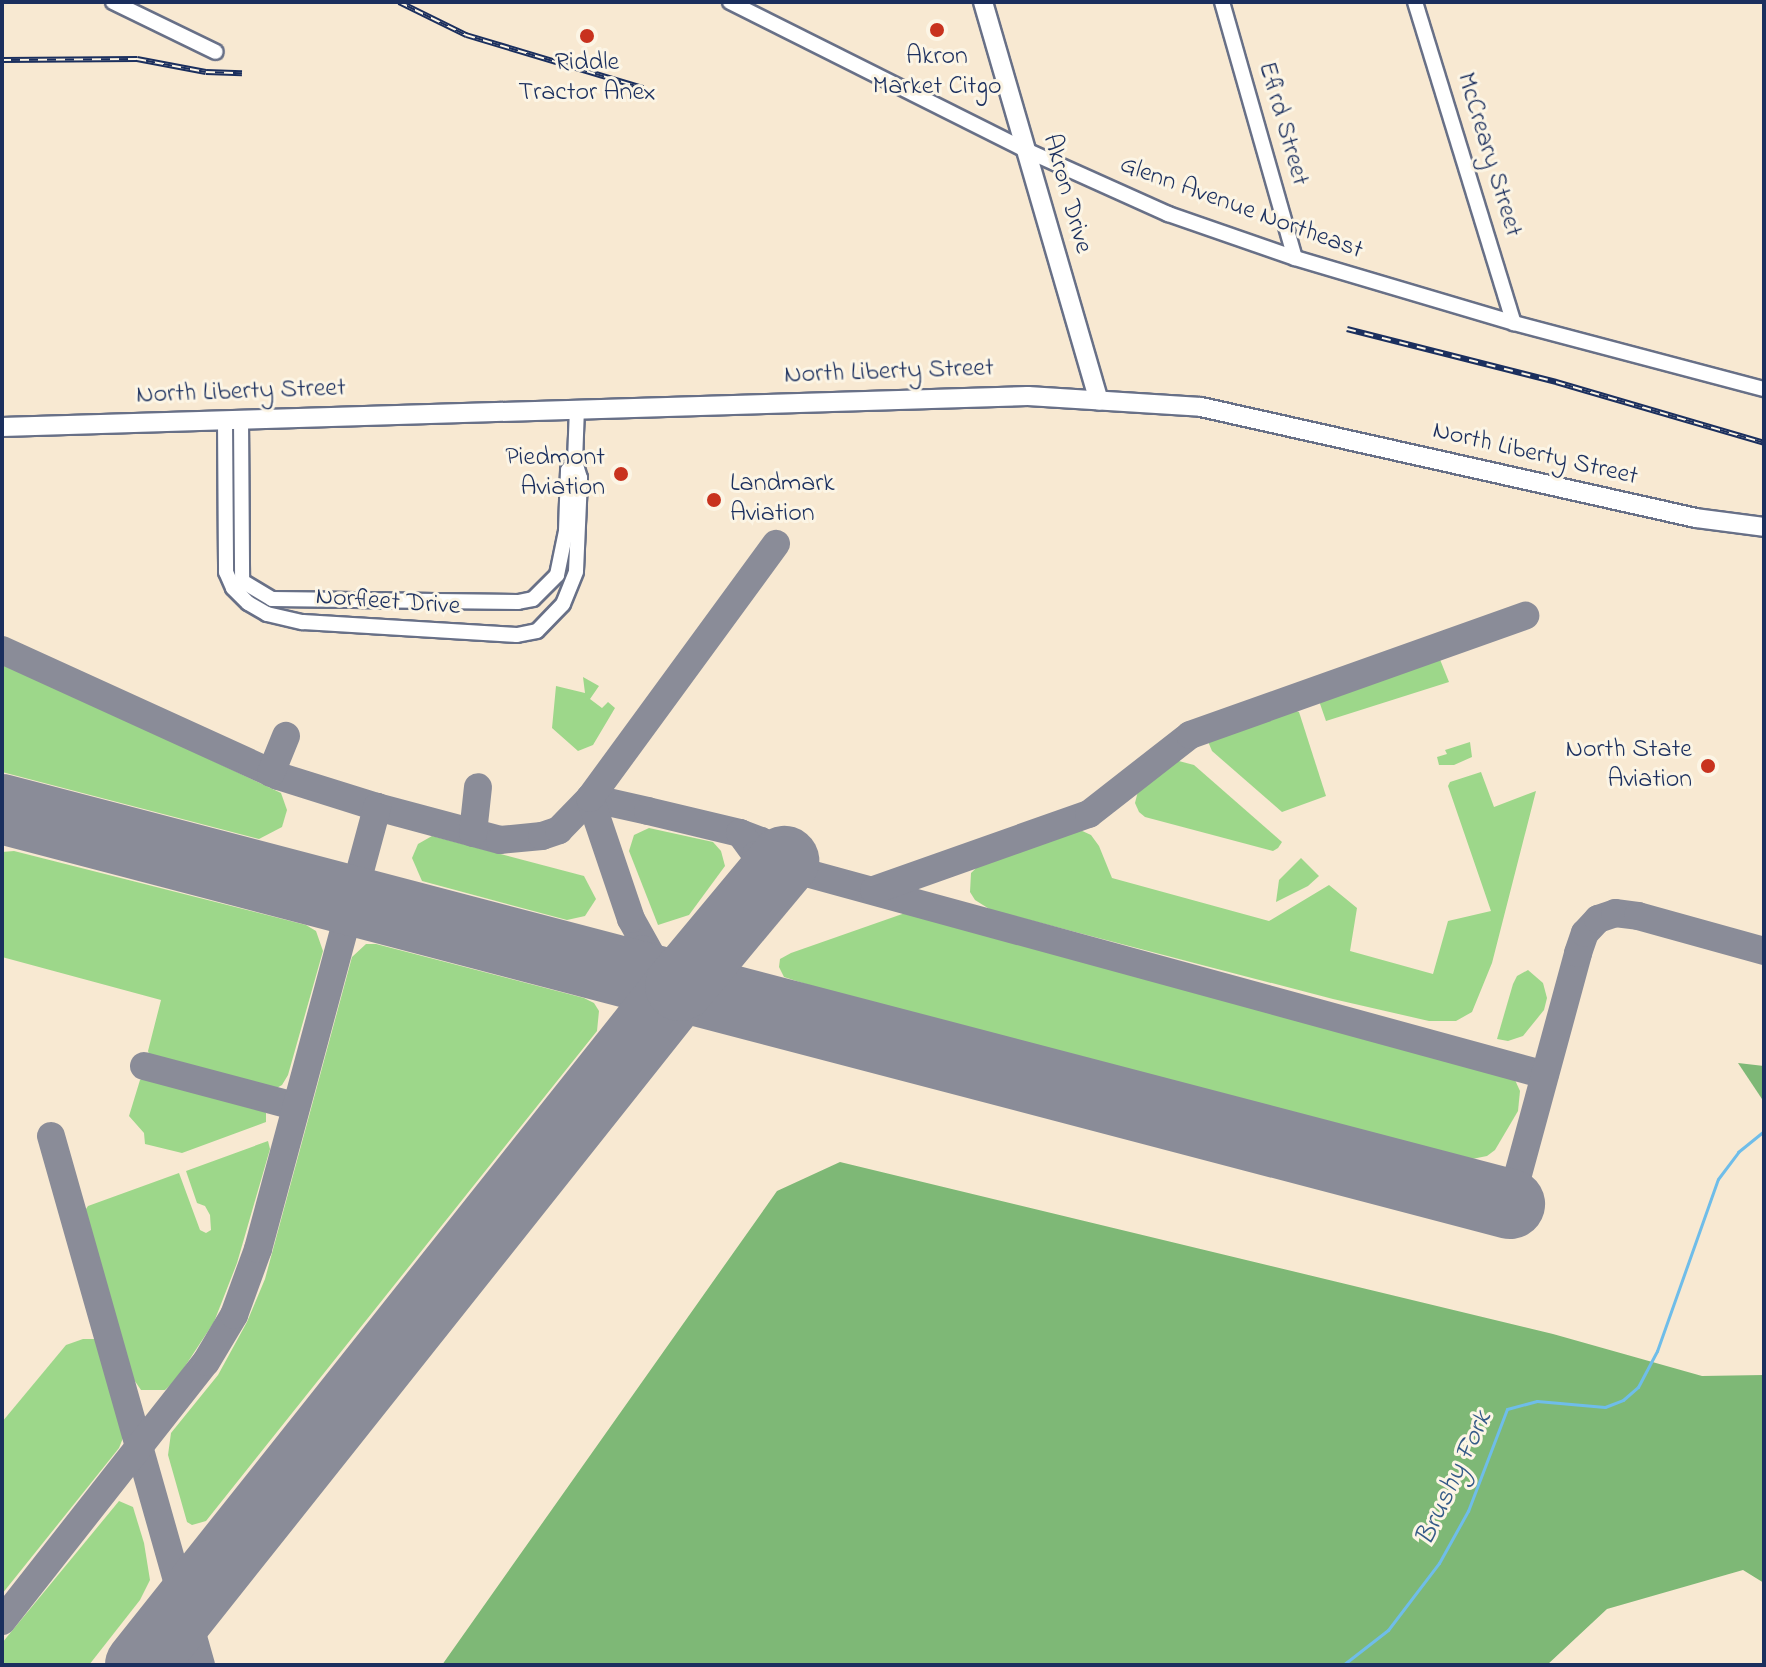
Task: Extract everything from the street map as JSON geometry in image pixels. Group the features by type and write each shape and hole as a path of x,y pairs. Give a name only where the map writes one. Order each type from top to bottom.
{"main road":[{"name":"Akron Drive","path":"983,2 1099,400"},
{"name":"North Liberty Street","path":"2,427 1028,396 1099,400 1201,407 1696,518 1764,527"}],"street":[{"path":"113,2 216,52"},
{"name":"Glenn Avenue Northeast","path":"730,2 1028,151 1168,214 1295,258 1514,323 1764,389"},
{"name":"Efird Street","path":"1222,2 1295,258"},
{"name":"McCreary Street","path":"1415,2 1514,323"},
{"name":"Norfleet Drive","path":"233,419 233,566 227,577 242,599 267,614 329,624 527,634 537,631 570,594 576,571 580,478 575,462 577,408"},
{"name":"Norfleet Drive","path":"233,566 242,581 272,599 526,602 544,592 557,575 566,531 568,470 575,462"}],"green space":[{"path":"1439,657 1449,682 1326,721 1318,698"},
{"path":"2,661 281,793 287,810 282,827 259,839 2,772"},
{"path":"583,677 599,686 590,699 602,708 608,702 615,708 593,745 578,751 552,728 556,686 585,693"},
{"path":"1291,709 1299,712 1326,796 1282,812 1212,751 1207,739"},
{"path":"1470,742 1472,757 1454,765 1439,765 1437,757 1447,754 1445,750"},
{"path":"1175,760 1194,765 1282,842 1278,848 1273,851 1145,817 1139,812 1135,803 1139,787"},
{"path":"1481,772 1494,807 1536,791 1492,963 1472,1012 1456,1021 1429,1021 1333,999 991,910 975,900 970,892 971,873 987,858 1068,829 1078,829 1091,835 1099,846 1112,878 1269,921 1329,885 1357,908 1350,951 1433,974 1448,921 1491,911 1448,786 1450,782"},
{"path":"649,828 713,842 721,851 725,866 689,915 658,925 629,851 634,835"},
{"path":"432,836 584,876 596,899 585,916 567,920 422,881 412,858 418,844"},
{"path":"14,851 306,925 316,931 323,951 288,1075 282,1085 275,1089 255,1086 151,1059 148,1051 161,1000 2,957 2,852"},
{"path":"1301,858 1319,876 1308,886 1276,902 1279,880"},
{"path":"908,912 1492,1067 1515,1080 1520,1091 1518,1111 1495,1150 1487,1156 1472,1159 812,986 784,977 779,967 780,959 791,953"},
{"path":"366,944 376,944 584,998 594,1003 599,1011 597,1031 206,1521 192,1525 187,1522 168,1455 171,1433 218,1375 247,1322 265,1279 352,957"},
{"path":"1528,970 1543,983 1547,998 1544,1010 1523,1036 1508,1041 1497,1039 1513,984 1517,976"},
{"path":"1738,1063 1764,1066 1764,1102"},
{"path":"147,1075 257,1105 266,1113 266,1122 182,1153 145,1144 144,1133 129,1116 140,1080"},
{"path":"268,1141 270,1149 237,1263 214,1322 176,1380 165,1390 141,1390 128,1371 84,1212 88,1206 179,1173 200,1230 206,1233 211,1230 210,1215 205,1206 197,1203 186,1171"},
{"path":"840,1162 1553,1334 1702,1376 1764,1375 1764,1583 1743,1570 1607,1609 1547,1665 442,1665 777,1191"},
{"path":"83,1339 97,1339 103,1346 125,1433 119,1448 2,1594 2,1422 66,1345"},
{"path":"119,1501 133,1507 144,1543 150,1580 140,1600 89,1665 2,1665 2,1643"}],"waterway":[{"name":"Brushy Fork","path":"1343,1665 1388,1630 1439,1563 1468,1511 1507,1409 1537,1401 1605,1407 1623,1400 1638,1387 1657,1351 1718,1179 1738,1152 1764,1131"}],"taxiway":[{"path":"680,986 655,962 631,919 590,798 776,544"},
{"path":"874,890 1089,814 1190,735 1525,616"},
{"path":"2,650 278,776 377,807 500,840 542,836 559,830 590,798 648,811 761,841 799,871 1545,1075"},
{"path":"271,773 286,736"},
{"path":"473,833 478,787"},
{"path":"2,1621 206,1362 234,1315 258,1249 377,807"},
{"path":"740,833 756,855 752,902"},
{"path":"1510,1204 1578,953 1585,933 1598,919 1615,913 1638,916 1764,951"},
{"path":"627,1055 645,1010 650,978 642,949"},
{"path":"144,1066 294,1106"},
{"path":"51,1136 201,1665"}],"runway":[{"path":"2,809 1510,1204"},
{"path":"140,1665 680,986 784,861"}],"railway":[{"path":"399,2 466,35 643,88"},
{"path":"2,60 137,59 206,72 242,73"},
{"path":"1347,329 1556,382 1764,443"}],"place":[{"name":"Akron Market Citgo","path":"937,30"},
{"name":"Riddle Tractor Anex","path":"587,36"},
{"name":"Piedmont Aviation","path":"621,474"},
{"name":"Landmark Aviation","path":"714,500"},
{"name":"North State Aviation","path":"1708,766"}]}
